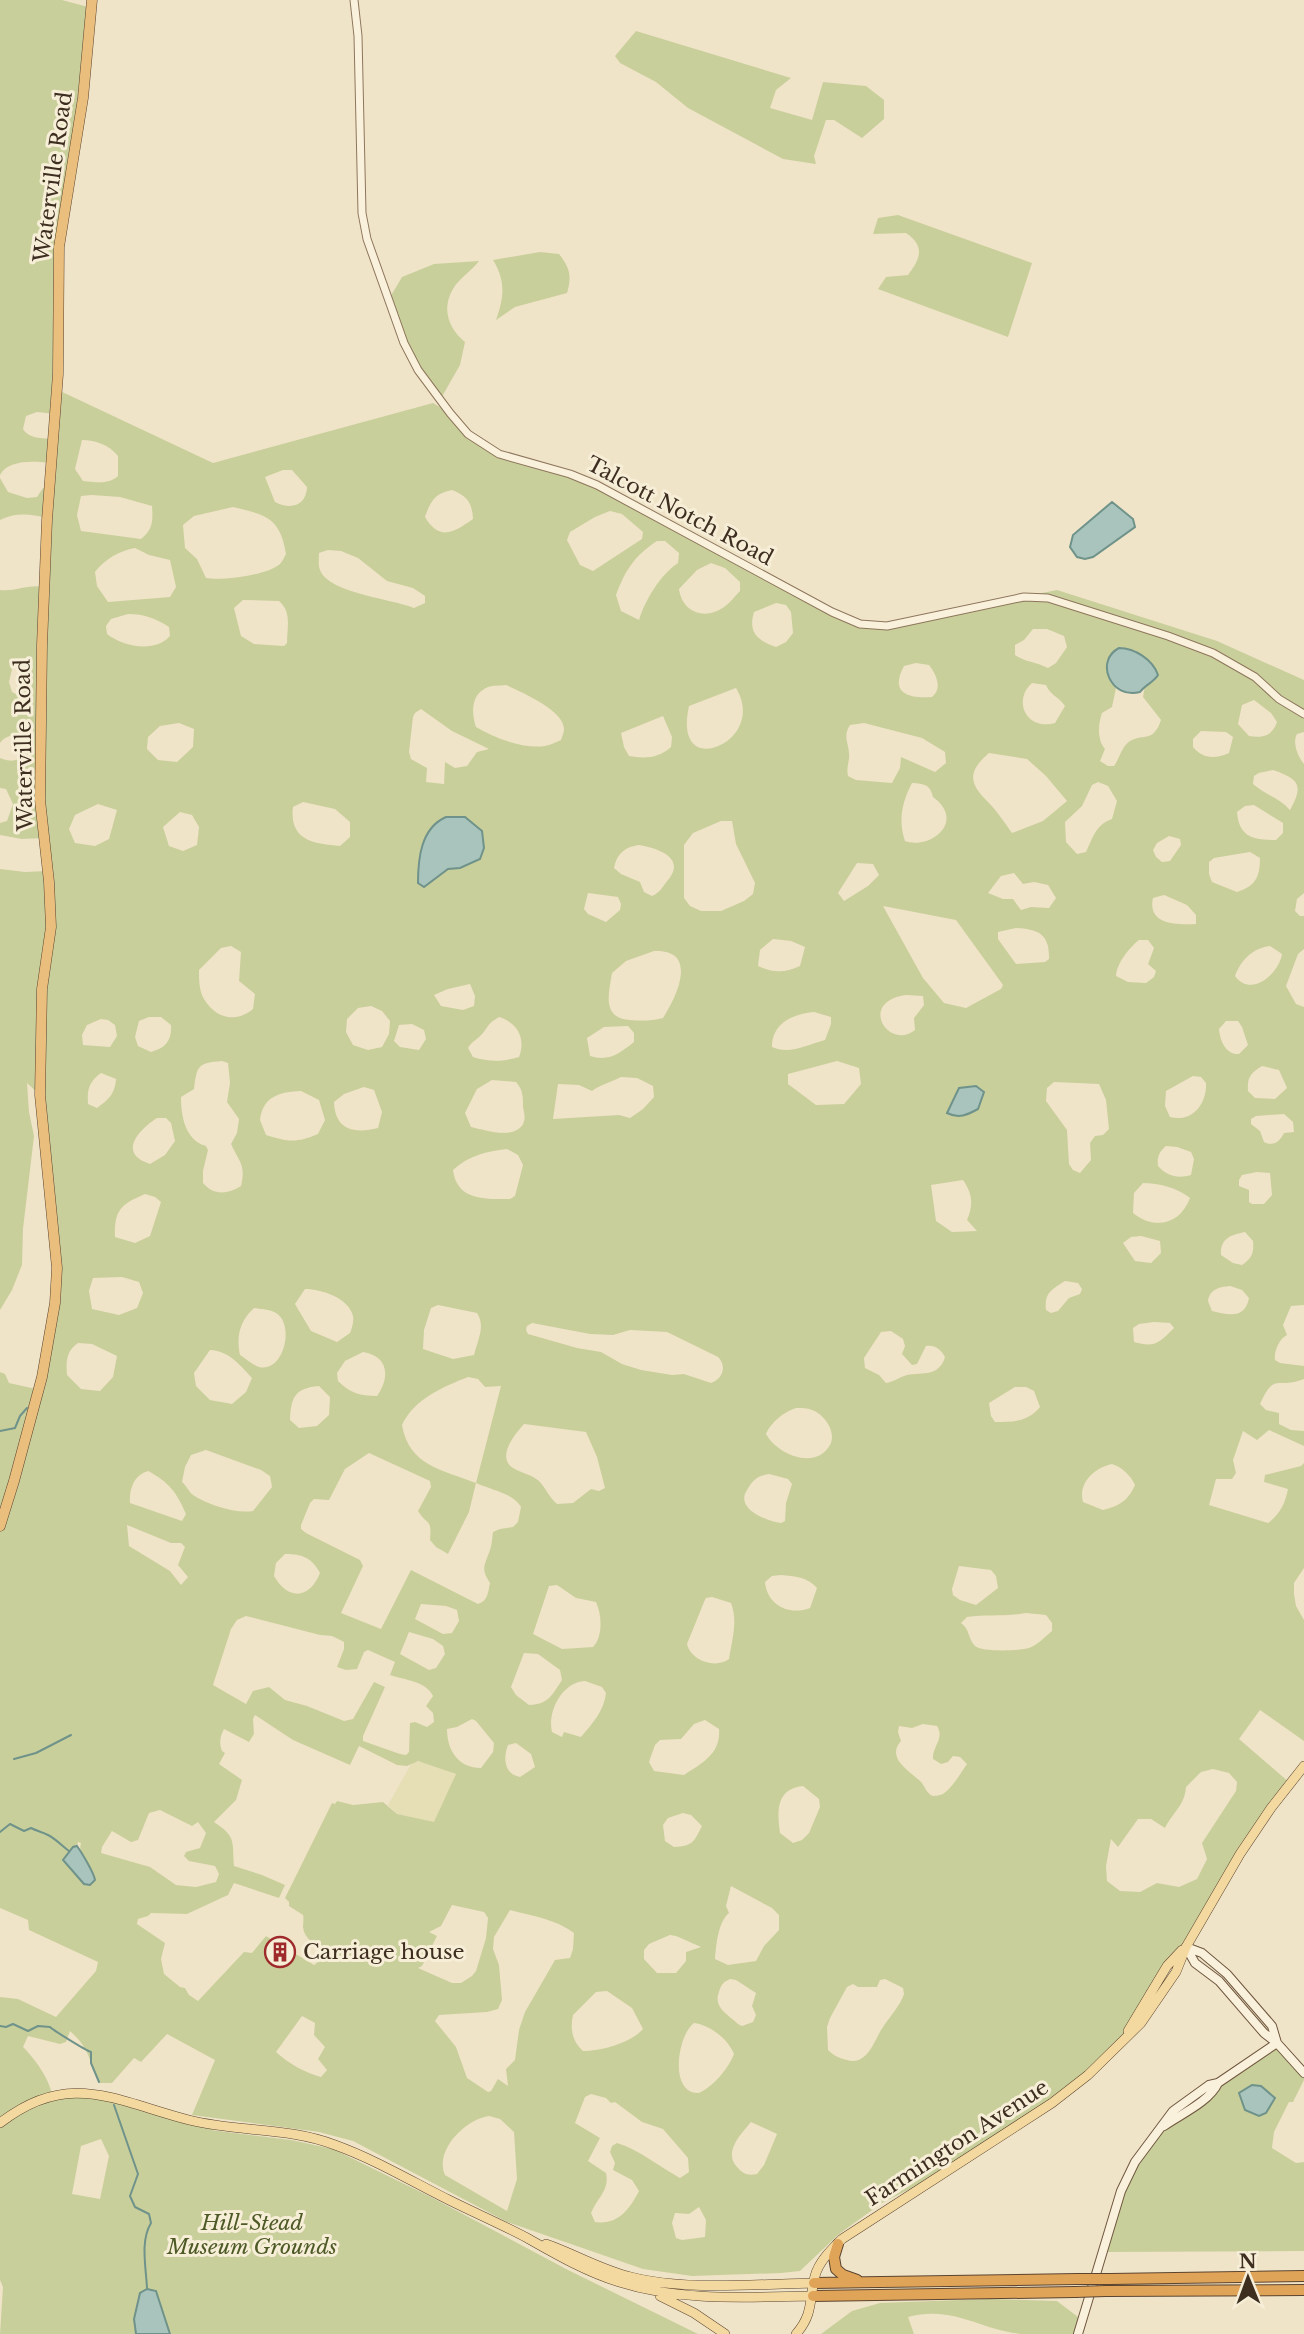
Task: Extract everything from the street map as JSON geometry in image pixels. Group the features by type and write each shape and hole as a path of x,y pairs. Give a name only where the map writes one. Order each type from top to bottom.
{"highway":[{"name":"Waterville Road","path":"0,1526 42,1377 55,1303 55,1240 40,1095 42,989 51,927 40,800 41,645 58,374 59,247 83,98 92,0"},
{"path":"838,2244 834,2260 837,2271 851,2279 867,2282"},
{"path":"814,2283 1304,2276"},
{"path":"813,2296 1304,2290"}],"main road":[{"name":"Farmington Avenue","path":"796,2334 806,2320 821,2263 838,2244 1052,2103 1088,2075 1147,2016 1176,1972 1186,1947 1240,1854 1270,1808 1304,1766"},
{"path":"1186,1947 1195,1963 1219,1982 1304,2073"},
{"path":"1078,2334 1127,2176 1141,2152 1173,2111 1277,2043"},
{"path":"0,2123 40,2098 80,2092 115,2097 203,2123 307,2137 354,2152 597,2275 639,2288 694,2313 725,2334"},
{"path":"531,2240 606,2269 653,2281 699,2284 814,2283"},
{"path":"639,2288 694,2296 813,2296"}],"street":[{"name":"Talcott Notch Road","path":"354,0 358,50 362,213 367,239 412,359 450,413 481,444 499,454 590,482 832,612 860,624 887,626 1024,597 1048,598 1213,653 1255,677 1279,699 1304,714"}],"shaded area":[{"path":"413,1761 427,1763 482,1785 449,1827 397,1814 388,1805"}],"green space":[{"name":"Hill-Stead Museum Grounds","path":"0,0 62,0 92,8 59,247 58,390 213,463 433,403 450,413 489,449 570,474 832,612 880,626 1057,590 1217,641 1304,680 1304,732 1297,734 1295,746 1304,764 1304,893 1297,899 1295,911 1304,916 1304,949 1298,954 1286,986 1296,1004 1304,1007 1304,1305 1291,1306 1283,1325 1287,1335 1279,1342 1275,1360 1304,1366 1304,1379 1273,1384 1260,1404 1266,1410 1279,1413 1279,1424 1291,1430 1304,1431 1304,1446 1269,1430 1257,1440 1243,1431 1233,1460 1236,1473 1232,1479 1216,1479 1209,1505 1268,1523 1281,1508 1288,1489 1264,1482 1265,1475 1304,1463 1304,1568 1294,1583 1294,1594 1296,1606 1304,1620 1304,1741 1260,1710 1239,1739 1290,1783 1186,1947 1167,1966 1126,2036 1088,2075 956,2166 882,2203 839,2234 800,2271 692,2276 643,2269 507,2222 353,2141 319,2132 192,2115 215,2060 167,2034 141,2062 134,2058 112,2083 100,2083 86,2050 70,2031 66,2042 60,2044 28,2036 23,2047 41,2069 52,2095 80,2092 217,2125 211,2130 291,2140 333,2149 698,2334 0,2334 3,2287 0,2280 0,1997 18,1999 56,2017 96,1971 98,1962 29,1930 28,1920 0,1908 0,1372 5,1374 9,1383 36,1389 55,1303 40,1095 27,1083 34,1136 23,1229 22,1265 0,1310 0,869 47,871 44,838 22,839 0,835 0,823 7,821 13,804 6,789 0,788 0,758 12,761 24,755 26,738 9,737 0,743 0,590 44,587 47,518 23,514 0,520 0,478 8,492 27,498 37,497 43,488 50,486 51,463 15,464 0,475","holes":["37,412 55,414 53,439 36,437 23,429 26,416","82,440 102,444 118,456 118,476 101,482 83,481 75,469","283,470 292,470 307,487 304,498 297,505 287,506 275,502 265,477","452,490 468,500 473,519 453,531 442,532 436,530 425,517 437,496","81,496 120,497 152,506 152,520 148,532 141,539 81,531 77,515","233,507 263,516 275,525 280,532 286,554 280,564 256,574 206,578 197,559 185,548 183,525 194,516","610,511 622,514 643,532 642,539 593,571 580,565 567,540 570,532","657,541 665,541 679,553 678,563 654,588 639,620 621,611 616,595 636,558","135,548 170,560 176,587 170,597 108,602 97,586 95,572 118,553","328,550 341,551 358,558 387,581 413,588 425,596 425,603 414,608 348,590 325,578 319,564 319,553","711,563 725,568 740,582 740,591 724,607 709,613 696,612 685,603 679,589 697,570","243,600 279,601 286,610 287,643 284,646 254,644 241,636 234,608","776,603 786,605 791,612 793,633 786,642 776,647 759,638 752,625 754,612","128,614 139,615 169,627 170,636 156,645 130,645 107,634 106,626 111,619","1033,629 1047,629 1064,636 1067,647 1056,663 1048,668 1015,655 1015,645 1024,640","1134,650 1154,665 1155,680 1145,685 1143,697 1161,720 1158,727 1152,735 1130,741 1114,766 1100,761 1105,749 1099,737 1102,713 1112,707 1116,688 1107,671 1107,662","21,661 28,663 31,673 26,689 19,696 12,692 9,682 13,665","916,663 929,665 938,685 935,693 932,697 908,695 900,688 899,682 904,666","1032,683 1046,685 1065,706 1055,723 1037,723 1030,719 1023,706 1026,690","506,685 550,709 562,722 564,730 561,740 545,746 527,746 500,739 476,727 473,715 475,699 482,690","736,688 742,704 742,719 737,731 728,740 717,747 706,749 697,746 690,739 687,727 689,706","1254,700 1271,713 1277,722 1270,733 1249,736 1238,724 1242,705","421,709 452,731 489,749 477,752 467,766 455,768 445,762 444,784 426,782 427,768 411,759 409,752 413,717","663,716 672,737 671,747 662,753 646,757 629,756 621,733","179,723 194,729 193,747 177,762 158,760 147,749 148,737 160,726","864,723 922,738 945,752 946,763 935,772 901,757 900,768 892,783 856,780 848,776 847,742 850,725","1201,731 1226,732 1233,737 1229,753 1210,757 1193,747 1193,739","989,753 1027,759 1067,801 1043,821 1012,833 977,789 974,772","1273,770 1293,780 1298,789 1290,810 1253,784 1254,776","1098,782 1108,786 1117,801 1112,819 1098,828 1086,852 1077,854 1066,842 1065,822 1082,806 1092,785","912,783 926,786 943,806 946,816 941,832 933,838 914,843 905,841 902,826 904,804","303,802 335,809 350,822 350,837 340,846 305,838 295,827 293,807","98,804 117,810 109,839 95,846 75,843 69,829 75,815","1254,805 1283,823 1283,833 1276,840 1244,832 1238,820 1237,812 1245,806","180,812 192,815 199,827 197,845 183,851 169,846 163,827","721,821 732,821 736,844 755,883 753,894 721,911 701,911 690,906 684,898 684,845 693,833","1169,836 1180,839 1181,845 1170,861 1162,862 1153,850 1157,843","646,846 667,855 674,865 673,872 661,889 652,896 644,892 640,882 614,868 617,858 630,847","1250,852 1260,858 1255,880 1237,892 1212,882 1209,862 1214,858","857,863 873,864 879,875 868,886 844,901 838,893","1014,873 1023,884 1034,882 1048,885 1056,898 1049,908 1031,907 1021,910 1013,899 1003,899 988,893 1001,876","588,893 618,897 620,910 606,922 588,914 584,909","1164,895 1187,905 1196,915 1196,924 1165,922 1155,914 1152,907 1153,898","883,906 956,920 1003,985 1001,989 966,1008 944,1003 923,978","1016,928 1031,930 1041,934 1047,944 1049,959 1045,962 1016,964 998,939 998,932","773,939 791,941 805,947 800,966 779,971 758,966 760,950","1148,940 1154,948 1148,964 1156,971 1154,977 1146,983 1128,982 1116,976 1124,956 1135,943","231,946 241,952 239,981 255,994 253,1009 240,1016 220,1015 204,999 199,970 221,948","1270,946 1282,954 1270,976 1256,984 1241,982 1235,976 1253,952 1264,947","654,951 668,952 677,958 681,976 674,999 663,1018 643,1021 621,1018 615,1015 609,1003 612,973 626,961","470,984 475,996 474,1006 463,1010 441,1006 434,995","906,995 923,996 924,1005 914,1018 915,1030 905,1035 888,1030 882,1023 880,1015 883,1006 891,999","371,1006 382,1011 390,1021 389,1034 382,1047 368,1050 353,1045 346,1032 347,1019 358,1008","814,1012 831,1017 825,1040 785,1050 772,1047 780,1026 791,1018","149,1017 161,1017 171,1025 169,1039 164,1046 151,1052 138,1046 135,1037 139,1021","499,1017 506,1020 519,1032 522,1044 519,1057 496,1061 473,1057 468,1048","101,1019 115,1025 117,1036 110,1047 83,1045 82,1035 87,1025","1226,1021 1238,1021 1248,1045 1239,1054 1227,1050 1219,1029","412,1024 424,1030 426,1039 419,1050 400,1047 394,1041 399,1025","628,1026 634,1033 634,1042 609,1057 590,1056 587,1038 604,1027","837,1061 859,1068 861,1084 844,1104 816,1105 788,1084 788,1074","208,1063 228,1063 230,1083 227,1102 239,1119 237,1133 231,1144 243,1173 241,1186 231,1191 216,1192 203,1183 208,1150 193,1138 183,1119 181,1097 194,1089 200,1067","1262,1066 1279,1070 1287,1088 1275,1099 1255,1098 1248,1091 1252,1073","101,1073 116,1079 114,1089 104,1102 97,1108 88,1104 91,1083","1193,1076 1201,1077 1206,1083 1206,1091 1201,1105 1185,1117 1170,1117 1165,1106 1166,1091","621,1077 637,1078 653,1086 654,1097 630,1118 619,1115 553,1119 558,1084 579,1085 592,1091","492,1080 516,1082 523,1096 523,1124 513,1132 491,1132 471,1127 465,1113 477,1089","1054,1082 1099,1084 1106,1100 1109,1129 1103,1135 1095,1136 1090,1143 1091,1160 1080,1173 1073,1170 1069,1164 1067,1130 1046,1101 1047,1088","364,1087 374,1090 382,1112 378,1128 347,1128 338,1119 334,1102 344,1094","301,1091 319,1100 325,1120 318,1134 298,1140 280,1139 266,1135 260,1120 265,1105 280,1094","1284,1114 1293,1122 1294,1132 1284,1133 1271,1144 1264,1142 1260,1131 1251,1124 1251,1119 1256,1116","157,1118 166,1118 171,1123 175,1141 165,1155 150,1164 140,1160 135,1154 134,1142 143,1129","1166,1146 1191,1152 1194,1159 1191,1175 1173,1176 1158,1166 1158,1160","507,1149 518,1155 523,1165 515,1196 510,1199 482,1198 466,1193 460,1188 453,1170 478,1155","1270,1173 1272,1195 1264,1204 1249,1202 1249,1190 1239,1186 1242,1175","963,1180 971,1199 967,1220 977,1231 952,1232 936,1221 931,1185","1143,1183 1168,1187 1185,1194 1190,1198 1186,1207 1166,1222 1149,1222 1133,1213 1134,1193","145,1194 161,1202 150,1236 135,1243 115,1237 116,1220 125,1205","1245,1232 1253,1241 1253,1252 1242,1265 1233,1263 1221,1255 1222,1245 1231,1236","1141,1236 1160,1241 1161,1253 1151,1263 1135,1261 1123,1243 1131,1237","122,1277 139,1282 143,1293 137,1308 119,1315 92,1309 89,1291 93,1278","1065,1281 1078,1283 1082,1289 1080,1294 1069,1298 1058,1311 1051,1313 1046,1310 1046,1300 1052,1290","1230,1286 1242,1290 1249,1298 1247,1305 1240,1312 1224,1314 1212,1311 1208,1301 1211,1294 1219,1288","305,1289 326,1293 346,1304 353,1318 350,1333 337,1342 311,1331 295,1304","438,1305 477,1313 481,1323 474,1355 453,1359 423,1349 424,1330 431,1308","254,1308 274,1312 282,1319 286,1337 284,1346 275,1363 268,1367 259,1367 240,1355 242,1324","532,1323 590,1334 613,1335 630,1330 667,1332 718,1357 723,1368 718,1379 711,1383 684,1374 672,1375 622,1364 601,1352 528,1334 527,1326","1170,1323 1174,1328 1160,1341 1152,1344 1134,1342 1133,1328 1139,1324","891,1331 903,1339 905,1346 902,1354 912,1365 917,1364 926,1346 937,1348 945,1357 935,1371 907,1375 886,1383 879,1375 865,1368 864,1358 881,1332","78,1343 92,1344 117,1356 113,1377 100,1391 81,1389 67,1375 69,1353","210,1350 228,1356 252,1378 246,1392 232,1404 210,1400 196,1386 194,1373","363,1352 378,1358 385,1369 385,1375 377,1396 351,1391 338,1381 337,1373 345,1361","468,1377 478,1379 485,1387 501,1386 476,1483 440,1470 420,1458 412,1450 402,1425 422,1401","319,1386 330,1397 329,1415 317,1426 299,1428 290,1420 296,1395 311,1387","1015,1387 1026,1387 1034,1391 1040,1407 1030,1416 1014,1421 995,1422 989,1403","808,1409 825,1419 831,1429 832,1440 823,1453 815,1457 796,1457 771,1441 766,1434 771,1425 791,1410","524,1424 586,1432 597,1457 605,1488 599,1491 591,1489 573,1503 557,1504 539,1481 513,1468 506,1458 509,1446","206,1450 261,1470 270,1476 272,1487 253,1511 246,1512 222,1508 193,1495 182,1482 185,1467 191,1455","369,1453 430,1481 431,1487 418,1511 429,1525 430,1540 448,1554 469,1512 476,1483 507,1495 521,1507 518,1522 513,1527 493,1532 484,1567 490,1583 484,1601 478,1604 411,1570 381,1629 341,1613 363,1566 360,1560 306,1533 301,1529 301,1525 314,1499 329,1500 345,1469","1112,1464 1126,1472 1135,1485 1122,1502 1103,1510 1083,1502 1083,1489 1089,1477","148,1471 172,1489 186,1514 182,1521 130,1503 130,1493 136,1479","769,1474 788,1479 792,1484 786,1503 785,1521 781,1523 767,1520 748,1508 744,1497 758,1477","127,1525 171,1543 181,1543 185,1547 178,1565 188,1577 181,1585 170,1571 129,1546","285,1554 306,1558 320,1573 310,1588 298,1594 286,1589 274,1576 276,1563","959,1566 991,1570 996,1576 998,1588 976,1605 953,1595 952,1589","772,1576 800,1578 817,1588 810,1608 794,1611 780,1607 767,1590 765,1582","557,1585 576,1598 596,1602 600,1632 593,1647 562,1649 533,1634 549,1586","712,1597 731,1603 734,1624 729,1659 718,1663 693,1655 687,1644 706,1598","421,1604 446,1606 457,1610 459,1621 452,1633 443,1634 415,1619","1026,1613 1046,1615 1052,1623 1052,1631 1029,1648 985,1649 975,1646 961,1623 967,1617","246,1616 332,1636 344,1642 337,1667 346,1670 357,1669 364,1652 368,1650 395,1662 390,1675 420,1684 430,1691 433,1696 426,1706 433,1713 434,1722 427,1727 415,1722 410,1723 409,1752 406,1755 400,1754 363,1741 385,1687 374,1682 353,1719 344,1721 285,1700 269,1687 253,1691 246,1704 213,1685 231,1629 237,1620","409,1632 433,1639 443,1646 445,1654 436,1668 429,1670 400,1654","524,1653 538,1654 560,1670 562,1680 545,1701 529,1705 516,1695 511,1687","585,1681 602,1687 606,1693 600,1711 581,1737 564,1732 562,1737 552,1732 552,1716 563,1692 577,1683","255,1715 293,1740 350,1765 359,1746 397,1765 407,1766 418,1761 456,1774 434,1822 397,1814 383,1802 353,1805 337,1801 332,1803 285,1898 289,1906 303,1915 306,1936 328,1954 314,1965 266,1936 252,1953 244,1952 198,2001 164,1974 161,1959 165,1943 137,1924 138,1919 151,1913 187,1914 228,1895 234,1883 279,1898 285,1885 234,1866 230,1836 214,1822 236,1800 242,1780 219,1764 225,1753 220,1745 224,1729 249,1742 254,1734","472,1719 494,1743 493,1752 481,1768 466,1765 456,1757 449,1744 447,1729","705,1720 719,1729 714,1751 704,1762 684,1775 654,1771 649,1762 655,1745 660,1740 681,1739 694,1724","923,1724 937,1726 939,1731 933,1759 941,1764 948,1762 953,1756 960,1757 967,1764 947,1791 933,1796 902,1765 896,1754 901,1741 899,1726 912,1728","516,1743 531,1754 535,1767 520,1777 508,1769 505,1760 508,1745","1213,1769 1229,1773 1237,1782 1236,1791 1202,1843 1207,1859 1197,1879 1179,1887 1157,1883 1140,1892 1120,1891 1107,1881 1106,1866 1111,1839 1118,1847 1138,1819 1151,1819 1165,1828 1183,1799 1186,1787 1201,1772","803,1786 819,1799 820,1807 809,1833 802,1840 793,1843 780,1833 779,1817 783,1796 794,1788","160,1810 192,1826 198,1822 206,1833 200,1848 186,1852 184,1856 189,1861 215,1866 219,1874 216,1882 196,1887 176,1885 150,1867 101,1853 112,1831 131,1842 138,1840 149,1813","683,1813 691,1815 702,1826 695,1839 686,1845 674,1847 665,1841 663,1825 668,1818","78,1842 81,1843 81,1853 95,1879 78,1876 64,1862","731,1886 772,1908 779,1915 779,1930 764,1946 756,1961 728,1965 715,1959 718,1934 729,1913 726,1906","452,1905 484,1912 488,1918 486,1938 476,1971 461,1983 452,1983 418,1968 422,1966 437,1936 429,1932 441,1926","510,1910 551,1921 574,1933 570,1958 555,1960 525,2012 519,2030 515,2060 506,2069 508,2086 498,2079 488,2092 467,2078 456,2047 435,2021 439,2015 498,2009 502,2000 499,1965 493,1949 494,1937","670,1935 676,1936 701,1947 686,1952 686,1961 676,1973 657,1973 644,1959 644,1950 649,1944","730,1979 736,1980 756,1993 752,2006 756,2015 753,2022 742,2026 722,2010 718,2002 721,1987","885,1979 903,1988 904,1994 900,2003 870,2051 860,2059 844,2059 828,2050 827,2027 847,1987 853,1984 858,1987 877,1987 880,1980","607,1991 632,2008 643,2029 623,2042 598,2050 583,2051 574,2039 573,2015 596,1992","302,2016 315,2023 314,2035 325,2047 318,2059 327,2070 321,2077 309,2073 276,2052","694,2023 718,2034 734,2054 715,2082 699,2093 689,2091 683,2084 679,2062 684,2039","591,2094 606,2098 611,2103 615,2102 642,2122 663,2129 688,2158 689,2172 680,2178 633,2149 617,2143 612,2146 610,2152 615,2163 613,2170 632,2180 639,2191 622,2215 610,2221 595,2222 591,2213 606,2184 606,2173 588,2161 600,2138 575,2123 585,2097","489,2116 500,2119 514,2132 517,2179 507,2211 445,2175 444,2156 454,2137 471,2123","751,2122 777,2134 764,2165 757,2174 748,2175 741,2171 732,2155 735,2143","101,2139 109,2156 100,2199 72,2194 81,2146","699,2207 706,2220 705,2237 682,2240 676,2238 672,2223 675,2213 689,2214"]},
{"path":"636,31 791,78 776,90 770,108 812,120 823,82 866,86 884,100 884,119 862,138 834,120 826,120 814,156 816,164 783,159 688,108 656,82 620,63 615,56"},
{"path":"898,215 1032,263 1008,337 878,289 886,277 908,275 918,258 916,243 906,233 873,234 878,218"},
{"path":"540,252 559,254 563,259 569,272 567,293 515,307 496,320 501,304 502,282 493,260"},
{"path":"479,261 449,296 448,318 465,342 460,365 440,400 418,370 389,299 402,277 434,264"},
{"path":"1277,2043 1304,2073 1304,2080 1293,2102 1289,2102 1274,2132 1272,2148 1296,2163 1304,2162 1304,2251 1103,2252 1121,2191 1148,2142"},
{"path":"989,2299 1057,2301 1082,2320 1078,2334 1022,2334 953,2316 924,2314 908,2317 914,2334 821,2334 852,2311 880,2303"}],"water":[{"path":"1112,502 1133,519 1135,527 1093,557 1077,557 1070,547 1073,535"},
{"path":"1119,648 1137,653 1148,660 1156,670 1158,675 1140,692 1121,690 1109,678 1108,661"},
{"path":"446,817 465,817 482,831 484,848 480,859 460,868 448,869 424,887 418,883 423,845 431,828"},
{"path":"976,1086 984,1092 978,1109 963,1115 947,1113 959,1088"},
{"path":"77,1846 95,1880 90,1885 84,1884 63,1860 73,1847"},
{"path":"1252,2085 1261,2086 1275,2098 1266,2113 1259,2116 1245,2110 1239,2093"},
{"path":"147,2289 156,2291 170,2334 136,2334 134,2319 140,2293"}],"waterway":[{"path":"0,1431 15,1428 27,1408"},
{"path":"14,1759 36,1753 71,1735"},
{"path":"0,1832 10,1824 24,1831 31,1828 51,1837 69,1851"},
{"path":"0,2026 13,2024 28,2031 38,2026 50,2027 91,2052 91,2063 99,2082"},
{"path":"114,2105 138,2174 130,2196 135,2207 149,2214 151,2223 145,2246 147,2288"}],"place":[{"name":"Carriage house","path":"280,1952"}]}
